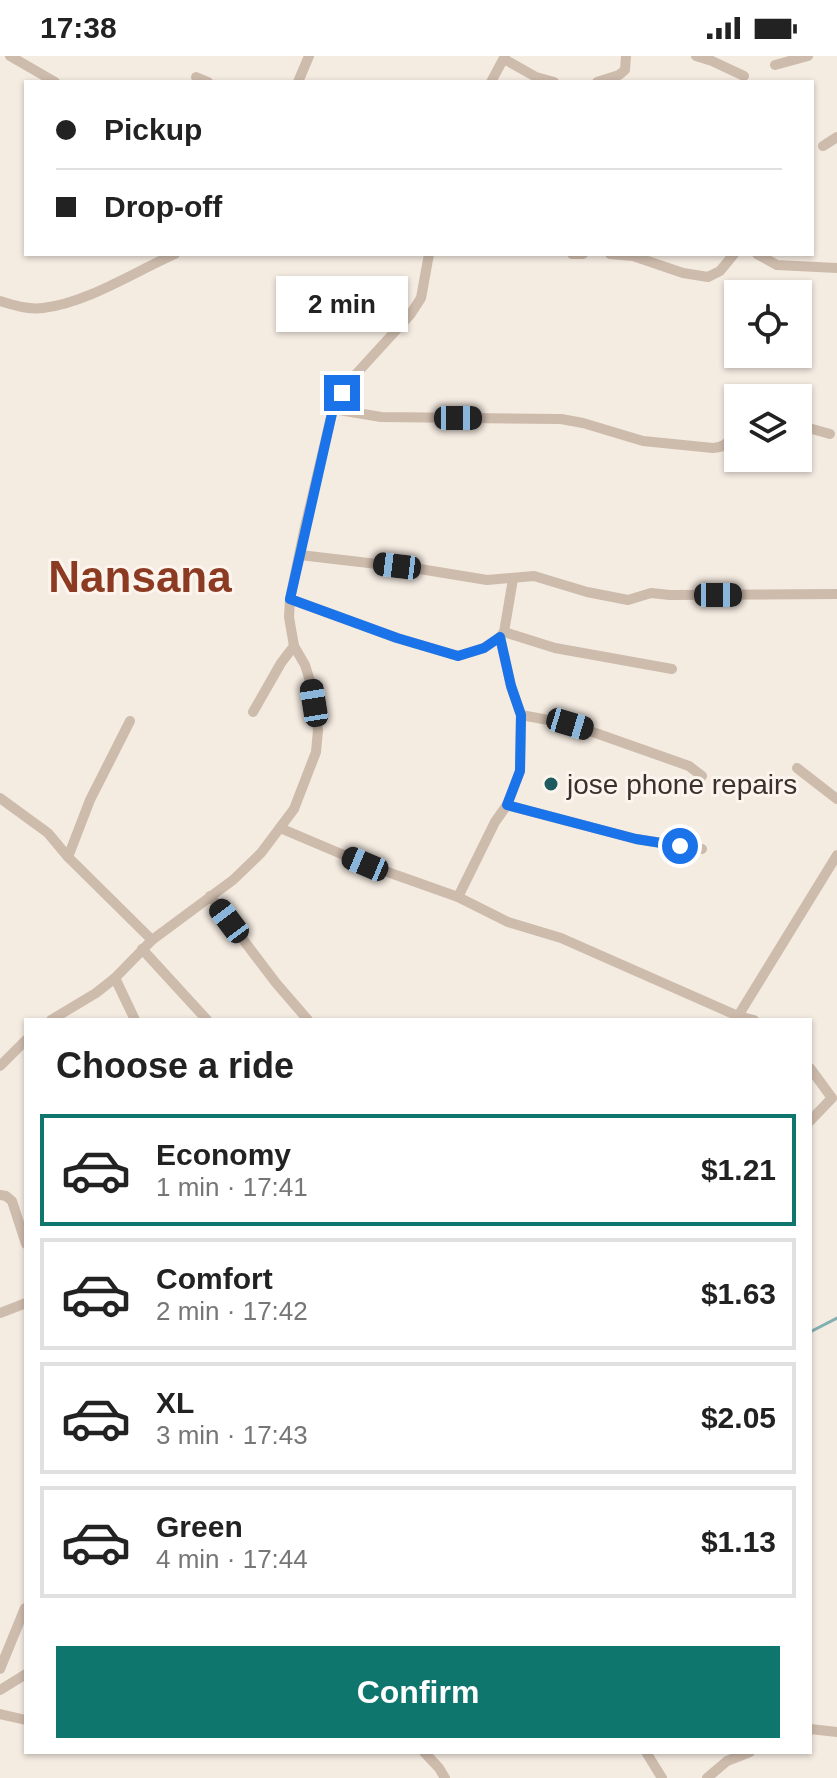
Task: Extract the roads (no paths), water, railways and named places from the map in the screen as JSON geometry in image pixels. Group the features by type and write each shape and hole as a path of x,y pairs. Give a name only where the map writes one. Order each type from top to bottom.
{"street":[{"path":"10,56 52,80"},
{"path":"299,80 309,56"},
{"path":"603,80 625,70 626,56"},
{"path":"696,56 744,76"},
{"path":"775,65 808,56"},
{"path":"492,80 505,58 547,80"},
{"path":"196,77 203,80"},
{"path":"823,146 837,137"},
{"path":"0,301 32,308 54,306 111,285 171,256"},
{"path":"54,1018 96,993 152,940 233,880 261,853 294,809 316,752 318,730 310,681 294,646 289,617 290,599 333,409 357,373 410,315 421,298 429,256"},
{"path":"636,256 683,273 708,277 720,271 732,256"},
{"path":"761,256 777,265 837,268"},
{"path":"333,409 381,417 561,419 643,441 724,447"},
{"path":"812,429 830,434"},
{"path":"300,555 487,580 534,576 628,600 651,593 837,594"},
{"path":"458,897 495,822 507,805 520,771 521,715 511,686 502,634 513,579"},
{"path":"290,599 397,638 458,656 484,648 502,634"},
{"path":"502,634 555,648 672,669"},
{"path":"253,712 294,646"},
{"path":"521,715 598,733 689,766 702,776"},
{"path":"68,857 90,800 130,721"},
{"path":"797,768 837,799"},
{"path":"0,798 48,833 152,940"},
{"path":"507,805 636,839 702,849"},
{"path":"280,828 365,864 458,897 508,922 561,938 746,1018"},
{"path":"738,1016 832,876 837,855"},
{"path":"210,896 306,1018"},
{"path":"142,949 205,1018"},
{"path":"115,978 134,1018"},
{"path":"0,1066 24,1042"},
{"path":"812,1071 834,1100 812,1119"},
{"path":"0,1195 12,1201 24,1238"},
{"path":"0,1313 24,1304"},
{"path":"0,1669 24,1610"},
{"path":"0,1690 24,1675"},
{"path":"0,1714 24,1720"},
{"path":"812,1729 837,1732"},
{"path":"426,1754 445,1778"},
{"path":"647,1754 662,1778"},
{"path":"707,1778 727,1761 745,1754"}],"waterway":[{"path":"812,1331 837,1318"}],"place":[{"name":"jose phone repairs","path":"551,784"}],"district":[{"name":"Nansana","path":"140,577"}]}
